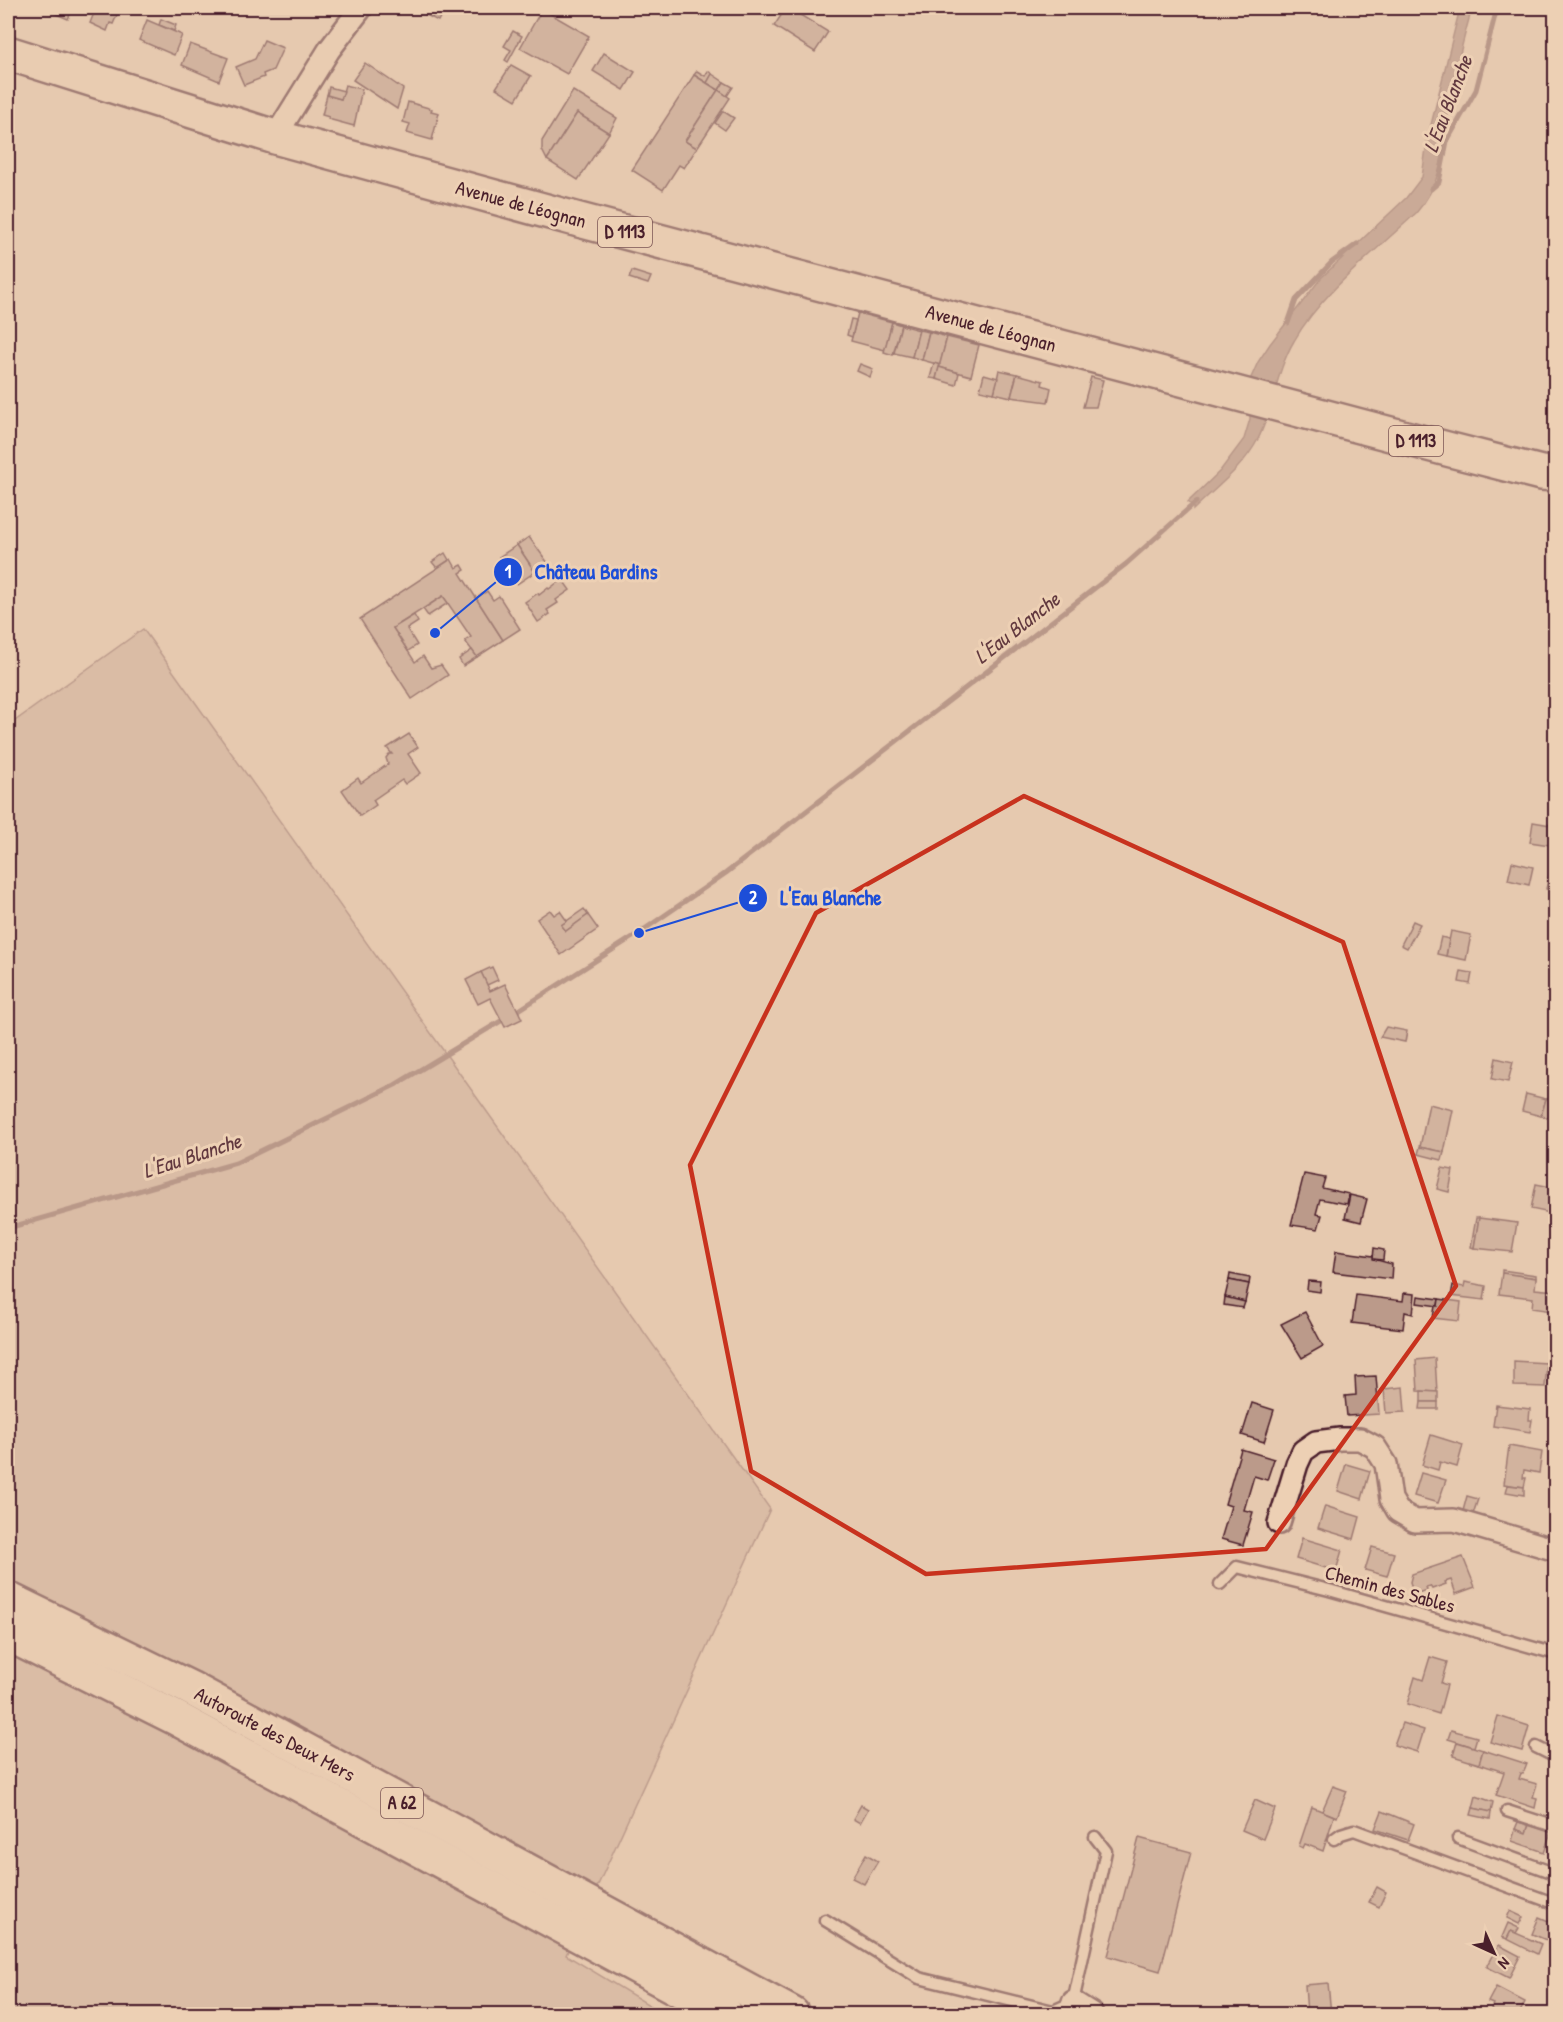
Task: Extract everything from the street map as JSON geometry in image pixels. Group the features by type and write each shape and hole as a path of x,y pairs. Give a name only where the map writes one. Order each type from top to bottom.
{"main road":[{"name":"Avenue de Léognan","path":"8,53 274,137 579,220 1541,473 1556,474"},
{"name":"Autoroute des Deux Mers","path":"8,1599 190,1688 792,2014"},
{"name":"Autoroute des Deux Mers","path":"8,1634 176,1718 725,2014"}],"street":[{"path":"274,137 328,50 361,8"},
{"path":"1279,1523 1303,1451 1316,1442 1360,1439 1375,1447 1386,1464 1391,1499 1398,1511 1415,1521 1454,1520 1556,1550"},
{"path":"1073,2001 1092,2014"}],"lane":[{"name":"Chemin des Sables","path":"1220,1584 1237,1567 1329,1590 1556,1654"},
{"path":"1536,1747 1556,1756"},
{"path":"1508,1811 1556,1827"},
{"path":"1334,1839 1354,1830 1556,1904"},
{"path":"825,1920 920,1978 1053,2011 1073,2001 1106,1851 1095,1837"},
{"path":"1458,1838 1556,1874"}],"highlighted area":[{"path":"1024,796 1343,942 1456,1286 1266,1549 926,1574 751,1471 690,1165 816,913"}],"shaded area":[{"path":"143,629 770,1509 566,1955 664,2014 8,2014 8,726"}],"water":[{"path":"1460,8 1472,8 1453,83 1442,157 1434,186 1416,213 1350,273 1305,323 1288,353 1258,439 1237,468 1193,510 1193,506 1188,502 1220,471 1244,439 1250,419 1250,380 1270,344 1321,278 1406,198 1422,177 1427,141"}],"building":[{"path":"42,8 73,8 68,19"},
{"path":"96,8 120,8 107,31 90,23"},
{"path":"413,8 437,8 432,18"},
{"path":"437,8 445,8 438,21 432,18"},
{"path":"786,8 828,32 815,52 774,26"},
{"path":"542,9 589,36 567,74 520,48"},
{"path":"161,19 176,25 174,31 159,25"},
{"path":"147,20 182,35 174,55 139,40"},
{"path":"513,31 522,36 508,62 505,60 511,50 504,46"},
{"path":"264,40 283,48 273,70 263,74 264,77 244,85 236,67 255,59"},
{"path":"190,44 228,58 219,81 182,65"},
{"path":"604,53 635,72 624,90 593,71"},
{"path":"365,63 403,89 397,109 353,80"},
{"path":"511,65 531,76 516,100 496,88"},
{"path":"697,71 705,76 708,71 712,74 707,83 694,75"},
{"path":"712,74 724,82 719,90 707,83"},
{"path":"694,75 718,90 685,141 697,148 684,168 679,165 663,190 632,170"},
{"path":"724,82 733,87 727,96 719,90"},
{"path":"345,85 362,89 354,126 328,119 329,117 322,115 327,95 341,99"},
{"path":"329,87 344,91 341,99 327,95"},
{"path":"718,90 730,98 697,148 685,141"},
{"path":"573,91 617,118 609,133 577,113 547,160 542,150 542,141"},
{"path":"408,102 439,113 432,140 407,133 410,124 403,122"},
{"path":"723,111 734,118 725,130 715,123"},
{"path":"577,113 609,133 578,180 547,160"},
{"path":"632,271 651,277 648,284 629,278"},
{"path":"858,313 892,322 885,350 851,341"},
{"path":"851,319 856,320 852,337 847,335"},
{"path":"892,322 901,325 893,355 884,352"},
{"path":"901,325 919,330 912,357 894,353"},
{"path":"919,330 929,332 922,360 912,357"},
{"path":"929,332 947,337 940,365 922,360"},
{"path":"947,337 979,345 971,376 939,367"},
{"path":"934,363 940,365 936,379 930,378"},
{"path":"860,364 873,369 870,377 857,371"},
{"path":"939,367 959,373 956,385 936,379"},
{"path":"999,370 1017,374 1011,397 994,393"},
{"path":"984,374 998,378 994,393 980,390"},
{"path":"1017,374 1043,381 1042,385 1051,388 1048,402 1011,397"},
{"path":"1091,377 1103,380 1096,407 1083,407"},
{"path":"529,537 548,563 535,572 517,545"},
{"path":"517,545 535,572 517,584 499,557"},
{"path":"445,553 449,560 437,568 432,562"},
{"path":"451,559 456,568 462,565 465,570 460,573 503,640 477,657 465,641 471,637 443,596 393,628 415,662 423,656 431,668 441,665 448,675 412,699 360,619"},
{"path":"562,579 570,590 556,600 558,603 547,610 550,614 538,622 525,602"},
{"path":"487,591 493,600 499,596 520,629 503,640 476,598"},
{"path":"443,596 448,603 428,616 423,609"},
{"path":"414,615 418,622 407,629 417,645 408,651 393,628"},
{"path":"472,650 477,657 463,666 459,659"},
{"path":"409,734 418,747 408,754 421,773 405,784 402,780 373,800 376,805 360,816 342,790 358,778 361,783 388,764 386,758 392,754 387,748"},
{"path":"1533,822 1556,826 1556,846 1530,842"},
{"path":"1512,862 1533,867 1529,885 1508,880"},
{"path":"1550,870 1556,871 1556,891 1546,889"},
{"path":"584,909 588,915 566,931 561,925"},
{"path":"550,910 554,915 560,911 567,921 561,925 566,931 588,915 598,929 561,955 537,919"},
{"path":"1413,921 1420,924 1407,948 1401,945"},
{"path":"1451,931 1471,935 1466,960 1446,956"},
{"path":"1441,937 1449,939 1446,956 1437,954"},
{"path":"492,967 498,980 487,985 481,972"},
{"path":"1461,971 1472,973 1470,984 1459,982"},
{"path":"481,972 490,991 505,984 522,1019 505,1027 490,998 478,1004 466,980"},
{"path":"1386,1027 1407,1031 1405,1042 1380,1037"},
{"path":"1496,1058 1513,1062 1508,1082 1492,1079"},
{"path":"1526,1094 1546,1099 1541,1116 1522,1111"},
{"path":"1546,1099 1556,1100 1556,1119 1541,1116"},
{"path":"1429,1104 1453,1110 1444,1152 1420,1147"},
{"path":"1420,1147 1444,1152 1442,1160 1418,1154"},
{"path":"1442,1168 1453,1170 1449,1192 1437,1189"},
{"path":"1304,1174 1325,1178 1322,1188 1349,1194 1347,1204 1320,1199 1316,1214 1322,1215 1318,1229 1291,1225"},
{"path":"1536,1184 1556,1188 1556,1223 1554,1223 1555,1214 1531,1209"},
{"path":"1350,1195 1367,1199 1361,1222 1345,1218"},
{"path":"1476,1218 1479,1218 1474,1248 1471,1247"},
{"path":"1479,1218 1517,1223 1512,1252 1474,1248"},
{"path":"1374,1248 1384,1250 1383,1260 1373,1259"},
{"path":"1336,1251 1373,1256 1373,1259 1392,1264 1391,1279 1333,1272"},
{"path":"1502,1270 1536,1275 1536,1278 1502,1273"},
{"path":"1502,1273 1536,1278 1535,1289 1555,1291 1552,1311 1532,1308 1533,1298 1499,1294"},
{"path":"1230,1274 1250,1278 1249,1284 1229,1280"},
{"path":"1229,1280 1249,1284 1245,1302 1225,1297"},
{"path":"1308,1281 1321,1282 1320,1292 1307,1290"},
{"path":"1465,1282 1486,1286 1484,1300 1451,1296 1453,1285 1464,1287"},
{"path":"1404,1293 1415,1294 1413,1314 1405,1312 1403,1329 1352,1323 1356,1295 1403,1301"},
{"path":"1418,1296 1439,1299 1438,1306 1417,1303"},
{"path":"1225,1297 1245,1302 1243,1308 1224,1305"},
{"path":"1439,1299 1461,1302 1459,1321 1433,1318"},
{"path":"1305,1312 1323,1346 1302,1358 1281,1324"},
{"path":"1435,1358 1437,1392 1418,1391 1416,1360"},
{"path":"1514,1361 1547,1363 1545,1387 1514,1386"},
{"path":"1376,1376 1379,1414 1347,1416 1345,1396 1356,1395 1355,1377"},
{"path":"1403,1387 1405,1412 1386,1413 1384,1389"},
{"path":"1421,1391 1438,1392 1438,1402 1421,1402"},
{"path":"1421,1402 1438,1402 1438,1409 1420,1409"},
{"path":"1252,1403 1274,1410 1264,1442 1242,1435"},
{"path":"1496,1405 1530,1409 1529,1420 1532,1420 1530,1432 1493,1426"},
{"path":"1431,1435 1463,1445 1457,1467 1440,1462 1438,1470 1422,1465"},
{"path":"1509,1446 1542,1452 1539,1473 1524,1470 1523,1478 1526,1478 1524,1487 1504,1484"},
{"path":"1241,1449 1274,1459 1267,1480 1254,1476 1244,1510 1253,1512 1243,1545 1221,1539 1231,1506 1225,1504"},
{"path":"1346,1464 1370,1471 1362,1499 1338,1491"},
{"path":"1421,1473 1446,1480 1438,1503 1414,1496"},
{"path":"1508,1485 1524,1487 1524,1495 1506,1492"},
{"path":"1467,1496 1478,1499 1473,1514 1463,1511"},
{"path":"1325,1506 1360,1517 1354,1539 1318,1528"},
{"path":"1302,1538 1342,1550 1336,1571 1296,1559"},
{"path":"1372,1547 1394,1553 1387,1576 1365,1570"},
{"path":"1463,1557 1475,1587 1456,1594 1451,1580 1432,1589 1430,1586 1426,1587 1427,1590 1414,1594 1410,1582 1412,1574"},
{"path":"1430,1657 1447,1662 1441,1683 1447,1685 1439,1714 1407,1704 1415,1677 1423,1680"},
{"path":"1498,1716 1529,1726 1522,1751 1490,1742"},
{"path":"1402,1723 1424,1730 1417,1752 1394,1745"},
{"path":"1451,1730 1477,1737 1474,1747 1448,1739"},
{"path":"1457,1742 1483,1750 1479,1764 1453,1756"},
{"path":"1483,1750 1527,1764 1519,1779 1537,1784 1533,1797 1537,1798 1535,1808 1496,1795 1504,1772 1479,1764"},
{"path":"1333,1786 1347,1791 1337,1817 1322,1811"},
{"path":"1476,1796 1493,1802 1491,1812 1473,1808"},
{"path":"1255,1800 1275,1809 1263,1839 1242,1830"},
{"path":"861,1805 868,1809 860,1823 853,1819"},
{"path":"1312,1807 1334,1816 1323,1851 1305,1844 1303,1848 1299,1846"},
{"path":"1473,1808 1491,1812 1490,1819 1471,1815"},
{"path":"1382,1811 1414,1824 1408,1840 1375,1829"},
{"path":"1518,1822 1529,1825 1526,1833 1515,1829"},
{"path":"1529,1825 1551,1832 1544,1852 1512,1841 1515,1829 1526,1833"},
{"path":"1139,1838 1191,1852 1160,1971 1108,1956"},
{"path":"866,1854 878,1861 864,1884 852,1878"},
{"path":"1377,1887 1386,1892 1379,1907 1369,1902"},
{"path":"1510,1911 1523,1917 1519,1924 1507,1918"},
{"path":"1539,1917 1556,1924 1556,1944 1532,1934"},
{"path":"1508,1923 1519,1928 1516,1933 1511,1931 1507,1939 1502,1937"},
{"path":"1511,1931 1541,1944 1537,1954 1507,1939"},
{"path":"1499,1945 1520,1956 1509,1978 1487,1967"},
{"path":"1328,1983 1331,2014 1307,2014 1305,1985"},
{"path":"1496,1987 1525,2002 1519,2014 1502,2014 1491,2009 1493,2004 1488,2002"}],"waterway":[{"name":"L'Eau Blanche","path":"1431,189 1439,182 1447,141 1476,90 1497,8"},
{"name":"L'Eau Blanche","path":"1288,323 1296,300 1332,262 1357,244"},
{"name":"L'Eau Blanche","path":"8,1228 236,1163 395,1085 519,1010 639,933 726,873 1126,564 1196,502"}],"place":[{"name":"Château Bardins","path":"435,633"},
{"name":"L'Eau Blanche","path":"639,933"}]}
